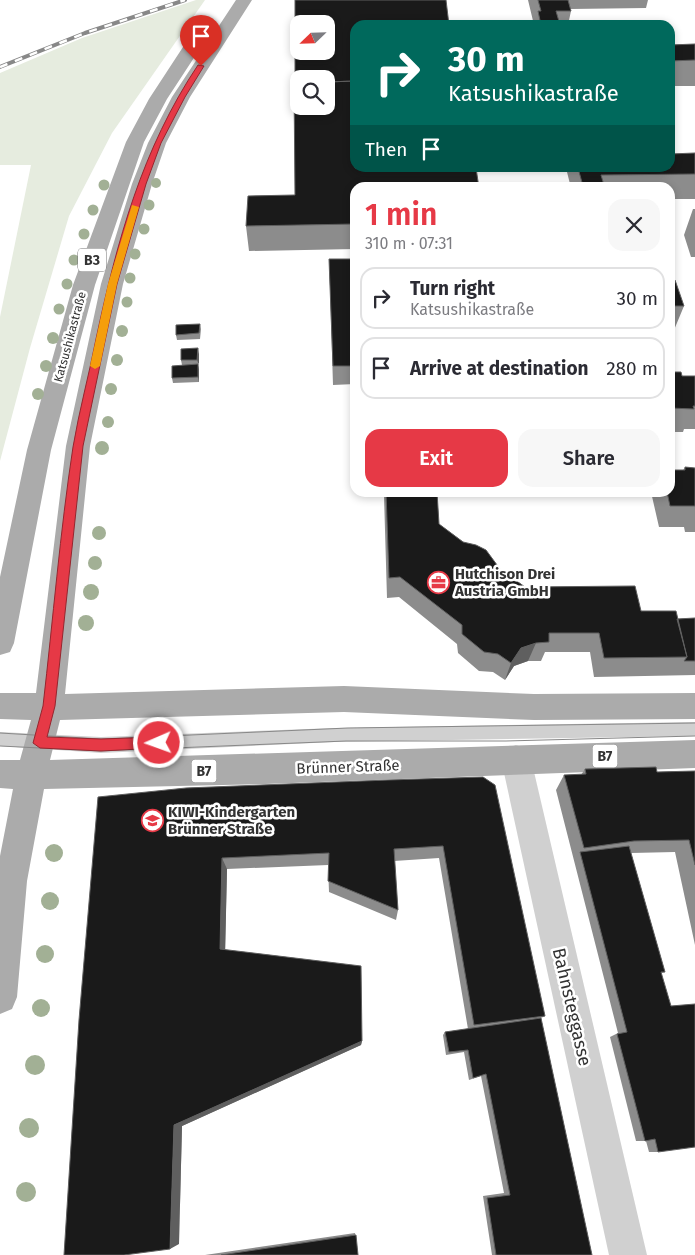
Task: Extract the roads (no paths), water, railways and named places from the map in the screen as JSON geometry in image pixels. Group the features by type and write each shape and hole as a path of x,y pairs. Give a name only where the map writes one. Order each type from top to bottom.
{"main road":[{"name":"Katsushikastraße","path":"0,643 39,450 84,285 118,185 135,142 244,0"},
{"name":"Katsushikastraße","path":"0,997 11,881 31,775 49,706 78,446 112,284 142,184 180,81 202,32"},
{"path":"0,706 344,699 534,706 695,706"},
{"name":"Brünner Straße","path":"0,774 31,775 376,767 516,759 695,754"}],"street":[{"name":"Bahnsteggasse","path":"516,759 628,1255"}],"lane":[{"path":"0,740 101,745 336,735 495,734 695,729"}],"tram line":[{"path":"0,733 101,739 348,728 695,723"},
{"path":"0,746 100,751 346,741 506,741 695,736"}],"railway":[{"path":"0,67 85,33 185,0"}],"place":[{"name":"Hutchison Drei Austria GmbH","path":"439,583"},
{"name":"KIWI-Kindergarten Brünner Straße","path":"152,821"}]}
